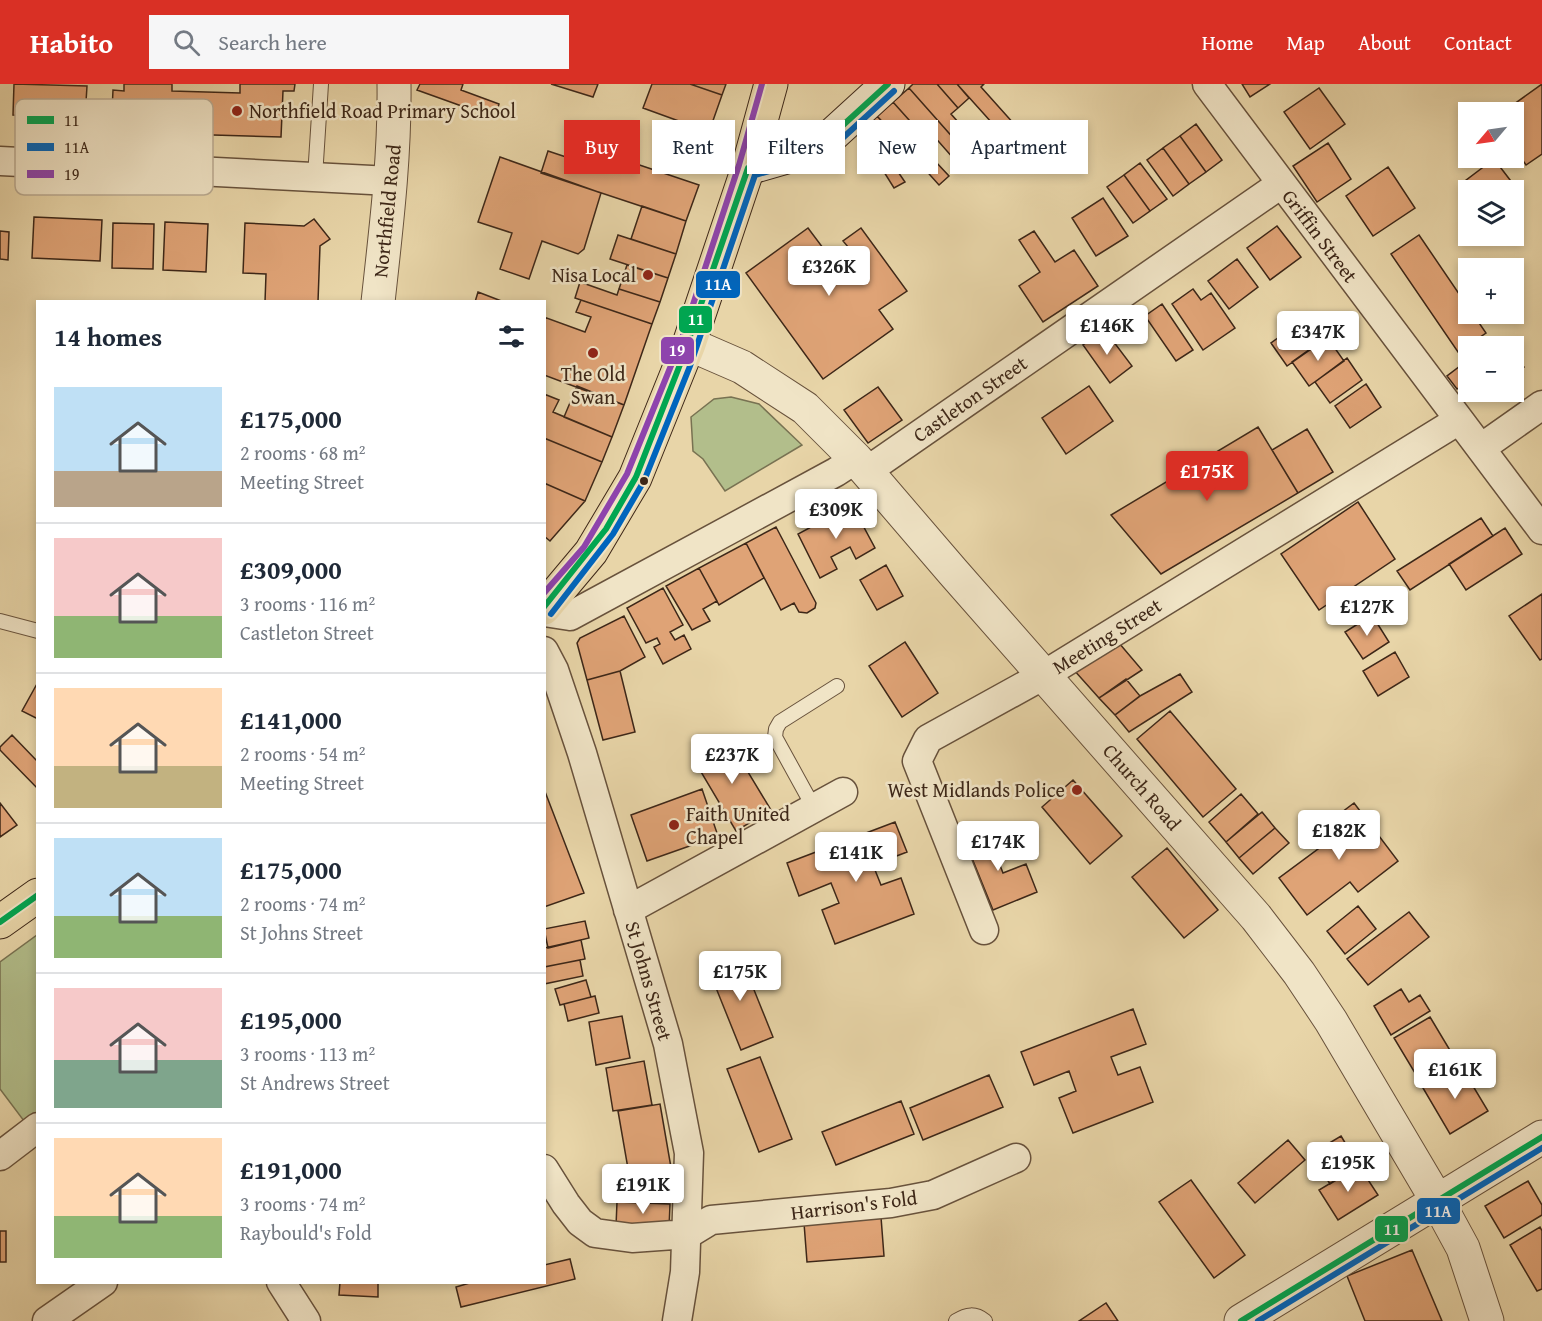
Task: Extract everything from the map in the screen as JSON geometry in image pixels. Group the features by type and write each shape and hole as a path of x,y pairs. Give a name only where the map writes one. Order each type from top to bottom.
{"main road":[{"path":"761,120 771,84"},
{"path":"546,608 591,552 635,478 688,344 747,171"},
{"path":"0,922 36,896"}],"street":[{"name":"Northfield Road","path":"378,300 391,181 394,134 393,84"},
{"path":"845,123 888,84"},
{"name":"Griffin Street","path":"1208,84 1542,530"},
{"path":"0,161 15,162"},
{"path":"213,172 391,181"},
{"name":"Castleton Street","path":"546,610 570,616 836,472 862,465 1281,184"},
{"name":"Church Road","path":"688,344 742,367 805,408 862,465 1256,917 1292,964 1330,1020 1438,1202 1463,1248 1486,1321"},
{"path":"1481,448 1542,405"},
{"name":"Meeting Street","path":"984,930 917,761 928,739 1044,675 1459,420"},
{"name":"St Johns Street","path":"546,655 554,670 582,753 668,1044 689,1153 686,1272 677,1321"},
{"path":"628,910 843,792"},
{"path":"0,1156 36,1129"},
{"path":"1241,1321 1542,1137"},
{"name":"Harrison's Fold","path":"688,1234 711,1220 891,1203 933,1195 1016,1158"},
{"path":"546,1172 580,1222 595,1233 632,1238 688,1234"},
{"path":"47,1321 100,1284"},
{"path":"281,1284 306,1321"}],"lane":[{"path":"315,177 321,84"},
{"path":"0,621 36,630"},
{"path":"814,808 775,737 776,729 780,722 837,686"},
{"path":"956,1321 964,1316 975,1315 986,1321"}],"green space":[{"path":"731,397 759,404 802,445 725,491 703,459 693,451 691,417 714,399"},
{"path":"36,936 36,1117 27,1125 0,1089 0,962"}],"building":[{"path":"14,84 87,86 86,99 15,99 15,115 13,115"},
{"path":"124,84 172,84 172,91 240,93 240,84 295,84 294,91 283,91 281,137 213,135 213,99 113,99 113,90 124,91"},
{"path":"420,84 463,84 461,90 499,104 495,118 417,90"},
{"path":"551,84 598,84 593,97"},
{"path":"652,84 690,84 722,95 713,120 676,120 643,108"},
{"path":"690,84 726,84 722,95"},
{"path":"913,84 937,84 958,108 951,114 956,120 950,120 950,134 938,120 909,88"},
{"path":"937,84 957,84 969,98 958,108"},
{"path":"957,84 984,84 981,87 1010,120 989,120"},
{"path":"1242,84 1270,84 1250,97"},
{"path":"1542,84 1542,154 1526,165 1524,162 1524,102 1517,102"},
{"path":"909,88 937,120 909,120 893,102"},
{"path":"1319,88 1345,124 1310,149 1284,112"},
{"path":"893,102 909,120 881,120 877,116"},
{"path":"938,121 950,134 950,154 938,141"},
{"path":"1196,124 1222,160 1206,172 1180,136"},
{"path":"1180,136 1206,172 1189,184 1163,148"},
{"path":"1328,143 1351,179 1317,202 1293,166"},
{"path":"1163,148 1189,184 1173,196 1147,160"},
{"path":"548,151 564,156 564,174 640,174 640,165 652,169 652,174 666,174 699,185 686,221 541,173"},
{"path":"500,157 601,193 584,249 578,254 542,241 529,279 500,269 512,233 478,222"},
{"path":"1140,163 1167,199 1150,211 1124,175"},
{"path":"938,164 949,176 939,185 929,174 938,174"},
{"path":"1388,167 1415,208 1373,236 1346,196"},
{"path":"1482,168 1501,168 1510,180 1466,180"},
{"path":"885,174 900,174 905,182 894,188"},
{"path":"1124,175 1150,211 1133,223 1107,187"},
{"path":"1103,198 1128,236 1096,256 1072,218"},
{"path":"642,206 686,221 676,254 631,239"},
{"path":"34,217 102,220 100,261 32,258"},
{"path":"314,219 330,239 320,246 318,300 265,300 266,274 243,273 245,223 304,226"},
{"path":"165,222 208,224 206,272 163,270"},
{"path":"113,223 154,224 153,269 112,268"},
{"path":"1277,226 1301,257 1270,280 1247,248"},
{"path":"808,228 832,260 849,248 843,241 861,228 907,291 879,310 893,329 823,379 746,273"},
{"path":"0,231 9,232 8,260 0,259"},
{"path":"1034,231 1055,262 1074,250 1098,286 1043,322 1019,286 1040,272 1019,240"},
{"path":"618,235 676,254 668,278 610,259"},
{"path":"1419,235 1458,292 1458,324 1480,324 1486,333 1482,336 1458,336 1458,352 1391,254"},
{"path":"1237,259 1258,287 1229,309 1208,281"},
{"path":"627,265 668,278 660,302 619,289"},
{"path":"580,282 617,295 619,289 660,302 652,324 575,298"},
{"path":"1193,289 1201,300 1211,293 1235,328 1203,350 1172,304"},
{"path":"478,292 499,300 476,300"},
{"name":"The Old Swan","path":"581,300 652,324 624,405 546,376 546,318 585,332 591,317 576,312"},
{"path":"1162,304 1193,350 1176,361 1145,316"},
{"path":"1304,319 1321,342 1287,366 1271,343"},
{"path":"1104,329 1132,366 1110,383 1083,345"},
{"path":"1327,337 1344,361 1309,386 1292,362"},
{"path":"1347,358 1362,380 1330,403 1315,382"},
{"path":"1458,368 1458,388 1457,389 1447,376"},
{"path":"1366,384 1381,407 1350,428 1335,406"},
{"path":"577,386 624,405 612,437 564,417"},
{"path":"1089,386 1113,421 1066,454 1042,418"},
{"path":"878,387 902,420 868,443 844,410"},
{"path":"546,395 559,400 553,412 612,437 602,462 546,439"},
{"path":"1258,427 1298,493 1161,574 1111,515"},
{"path":"1307,429 1333,472 1298,493 1272,450"},
{"path":"546,439 602,462 585,501 546,484"},
{"path":"546,484 585,501 550,541 546,538"},
{"path":"1358,502 1395,559 1319,610 1281,554"},
{"path":"852,505 875,548 856,559 850,547 831,557 837,569 820,578 798,534"},
{"path":"1481,518 1493,536 1410,590 1397,571"},
{"path":"776,527 816,603 815,608 807,613 799,612 794,603 781,610 746,543"},
{"path":"1505,528 1522,554 1466,590 1449,564"},
{"path":"746,543 764,578 719,605 699,568"},
{"path":"886,565 903,596 877,610 860,580"},
{"path":"699,568 717,601 703,609 710,621 692,630 666,586"},
{"path":"663,588 683,625 670,632 675,640 684,635 691,649 663,664 654,647 660,644 657,638 646,643 627,608"},
{"path":"1542,594 1542,659 1540,660 1509,616"},
{"path":"1372,615 1389,642 1363,659 1345,632"},
{"path":"624,616 645,657 620,671 587,680 577,643 580,638"},
{"path":"905,642 938,693 902,717 869,666"},
{"path":"1119,643 1142,670 1099,698 1073,669"},
{"path":"1395,652 1409,677 1378,696 1363,671"},
{"path":"620,671 635,732 603,740 587,680"},
{"path":"1180,674 1192,692 1129,732 1115,715 1140,696"},
{"path":"1126,679 1140,696 1115,715 1099,698"},
{"path":"36,686 36,718 22,711"},
{"path":"1170,711 1236,789 1203,817 1137,739"},
{"path":"12,735 36,760 36,787 0,750 0,747"},
{"path":"728,739 771,810 736,831 694,760"},
{"path":"1073,780 1122,836 1090,864 1042,807"},
{"name":"Faith United Chapel","path":"702,789 718,836 647,861 631,815"},
{"path":"546,794 584,893 546,906"},
{"path":"1241,794 1258,814 1226,842 1209,822"},
{"path":"0,803 17,825 0,837"},
{"path":"1354,803 1398,861 1358,892 1350,882 1307,915 1279,878 1326,843 1317,831"},
{"path":"1262,812 1275,828 1239,858 1226,842"},
{"path":"895,822 907,852 873,865 881,885 901,878 914,914 835,944 822,910 839,903 831,883 799,896 787,863"},
{"path":"985,827 1003,873 1026,864 1037,892 993,910 963,836"},
{"path":"1275,828 1289,843 1253,874 1239,858"},
{"path":"1167,848 1218,910 1184,938 1132,877"},
{"path":"1358,906 1376,929 1345,954 1327,931"},
{"path":"1409,912 1429,937 1368,985 1347,959"},
{"path":"585,921 589,938 548,948 546,929"},
{"path":"581,940 585,959 546,967 546,948"},
{"path":"740,955 773,1037 741,1050 708,968"},
{"path":"580,960 583,976 546,984 546,967"},
{"path":"586,980 591,997 560,1005 555,989"},
{"path":"1401,989 1409,1002 1420,995 1430,1011 1391,1035 1374,1006"},
{"path":"595,996 599,1013 568,1021 564,1004"},
{"path":"1133,1009 1146,1044 1111,1057 1118,1075 1140,1067 1153,1102 1073,1133 1059,1098 1076,1091 1069,1071 1034,1085 1021,1052"},
{"path":"622,1016 630,1058 596,1065 589,1022"},
{"path":"1430,1017 1457,1062 1421,1083 1394,1038"},
{"path":"760,1057 792,1139 759,1152 727,1069"},
{"path":"644,1061 652,1105 613,1111 606,1068"},
{"path":"1461,1066 1488,1111 1450,1134 1423,1088"},
{"path":"989,1075 1003,1107 923,1140 910,1108"},
{"path":"901,1101 914,1134 836,1165 822,1132"},
{"path":"660,1104 673,1179 631,1186 618,1111"},
{"path":"1341,1136 1359,1166 1330,1184 1311,1154"},
{"path":"1288,1140 1305,1160 1255,1203 1238,1183"},
{"path":"1359,1166 1378,1195 1338,1220 1319,1190"},
{"path":"1191,1180 1245,1255 1214,1278 1159,1202"},
{"path":"1528,1181 1542,1205 1542,1215 1504,1238 1485,1206"},
{"path":"617,1202 670,1204 669,1228 616,1226"},
{"path":"881,1217 884,1256 807,1262 804,1223"},
{"path":"1540,1227 1542,1231 1542,1289 1537,1291 1510,1245"},
{"path":"0,1231 6,1231 6,1262 0,1262"},
{"path":"1412,1250 1442,1321 1365,1321 1347,1276"},
{"path":"570,1259 575,1279 461,1307 456,1287 466,1284 546,1284 546,1265"},
{"path":"340,1284 378,1284 378,1297 339,1295"},
{"path":"1106,1303 1118,1321 1079,1321"}],"transit line":[{"name":"19","path":"546,591 584,547 627,474 681,341 739,165 762,84"},
{"name":"11","path":"546,604 606,529 636,477 681,362 748,168 818,148 888,84"},
{"name":"11A","path":"551,614 613,534 644,481 690,366 755,175 823,156 894,91"},
{"name":"11","path":"0,922 36,896"},
{"name":"11","path":"1241,1321 1542,1137"},
{"name":"11A","path":"1258,1321 1542,1148"}],"place":[{"name":"Northfield Road Primary School","path":"237,111"},
{"name":"Nisa Local","path":"648,275"},
{"name":"The Old Swan","path":"593,353"},
{"name":"West Midlands Police","path":"1077,790"},
{"name":"Faith United Chapel","path":"674,825"}]}
